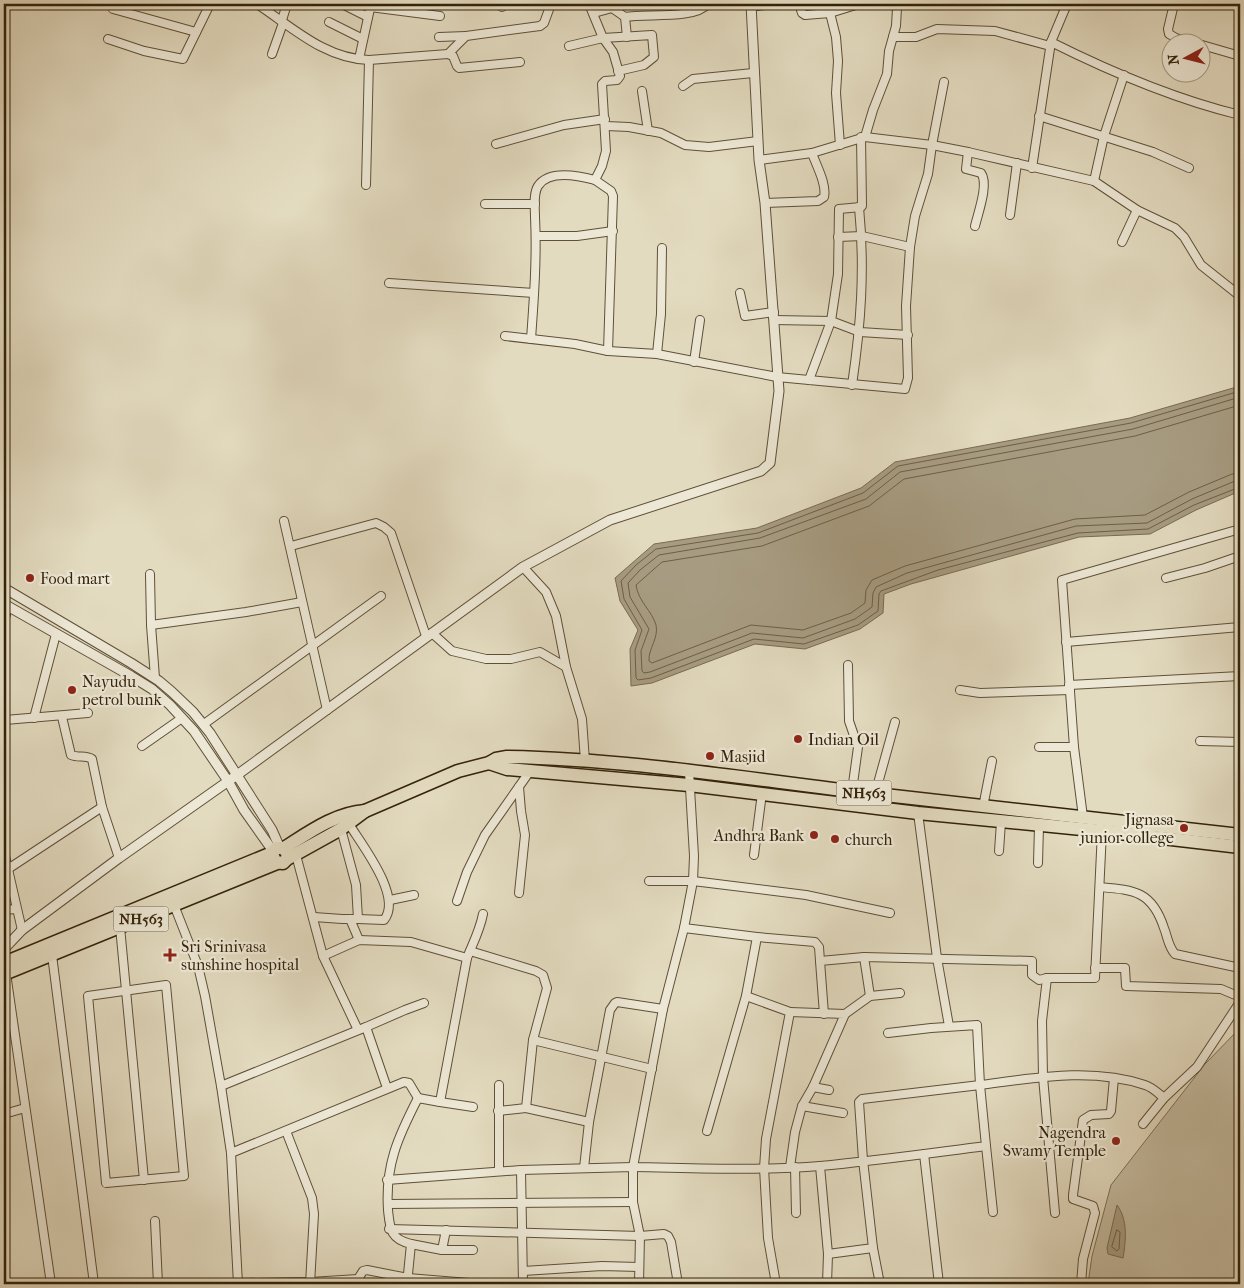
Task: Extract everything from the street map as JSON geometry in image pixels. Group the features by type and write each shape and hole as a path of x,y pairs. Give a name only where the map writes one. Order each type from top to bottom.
{"highway":[{"name":"NH563","path":"4,970 345,827 364,812 458,771 507,757 585,761 689,771 983,807 1083,817 1183,834 1240,847"},
{"name":"NH563","path":"489,763 506,769 689,785 1039,826 1102,831 1240,835"},
{"name":"NH563","path":"4,970 52,955 174,905 281,854 318,826 351,812 364,812"}],"street":[{"path":"108,39 144,51 183,59 210,4"},
{"path":"257,4 306,38 339,55 369,60 448,54 453,56 459,68 520,62"},
{"path":"272,54 287,4"},
{"path":"342,4 368,17"},
{"path":"439,37 466,36 540,26 544,23 551,4"},
{"path":"589,4 603,38 613,52 620,76 617,80 605,81 602,84 606,151 602,166 595,180"},
{"path":"625,17 686,13 704,8 708,4"},
{"path":"4,949 22,930 119,858 237,775 523,567 610,520 761,471 770,463 779,391 759,160 753,73 751,5 771,4"},
{"path":"798,4 804,15 830,13 859,4"},
{"path":"852,385 860,332 863,268 859,207 862,206 864,137 887,74 897,8 892,4"},
{"path":"1032,168 1050,44 1066,6 1056,4"},
{"path":"1169,32 1174,4"},
{"path":"358,59 370,5 440,16"},
{"path":"594,13 612,6 625,17 627,37"},
{"path":"113,9 196,32"},
{"path":"830,13 836,38 838,61 836,93 840,145"},
{"path":"329,22 363,39"},
{"path":"893,38 916,37 937,29 996,31 1050,44 1172,95 1210,108 1240,115"},
{"path":"569,46 603,38 652,35 654,57 644,65 618,71"},
{"path":"448,54 466,36"},
{"path":"1212,48 1239,55 1240,44"},
{"path":"366,185 369,60"},
{"path":"683,86 693,79 753,73"},
{"path":"1094,181 1104,136 1124,75"},
{"path":"505,336 575,344 608,351 657,354 777,377 905,389 908,378 906,306 910,246 914,216 928,174 944,82"},
{"path":"642,91 648,130"},
{"path":"1039,116 1153,152 1189,168"},
{"path":"496,144 564,124 605,122 661,133 685,145 710,147 758,141"},
{"path":"759,160 812,153 864,137 932,145 1094,181 1137,210 1175,228 1184,237 1201,265 1240,296"},
{"path":"968,152 966,169 983,174 984,179 982,199 975,226"},
{"path":"764,203 818,201 824,197 825,193 812,153"},
{"path":"1010,215 1017,164"},
{"path":"531,339 537,187 544,181 560,175 580,176 595,180 611,191 613,196 608,351"},
{"path":"485,204 535,204"},
{"path":"809,380 831,322 838,274 839,209 859,207"},
{"path":"1122,242 1137,210"},
{"path":"536,236 577,236 612,231"},
{"path":"838,236 862,236 910,246"},
{"path":"657,354 661,314 662,248"},
{"path":"389,283 534,293"},
{"path":"740,293 744,316 774,316 831,322 860,332 908,335"},
{"path":"694,362 700,320"},
{"path":"284,521 327,710"},
{"path":"291,546 376,524 384,527 391,533 429,634 452,651 486,659 511,659 540,652 566,667"},
{"path":"1083,817 1074,747 1062,580 1240,529"},
{"path":"1166,578 1205,568 1240,556"},
{"path":"523,567 546,592 556,616 566,667 582,719 585,761"},
{"path":"150,574 155,678"},
{"path":"4,588 155,678 204,724 272,830 281,854 314,917 323,956 358,1030"},
{"path":"204,724 381,596"},
{"path":"151,625 302,602"},
{"path":"4,622 6,605 145,685 194,731 228,781 244,810 281,854"},
{"path":"1066,642 1240,628"},
{"path":"34,718 56,634"},
{"path":"848,665 849,721 858,747 852,791"},
{"path":"960,690 980,693 1069,689 1240,676"},
{"path":"6,720 62,717 88,713"},
{"path":"62,717 71,755 92,759 102,807 119,858"},
{"path":"142,746 182,718"},
{"path":"875,794 895,722"},
{"path":"1200,741 1240,742"},
{"path":"1039,747 1074,747"},
{"path":"983,807 992,761"},
{"path":"457,901 467,872 485,835 530,771"},
{"path":"639,1284 640,1236 633,1202 633,1167 663,1009 684,928 693,881 694,856 689,771"},
{"path":"519,787 525,835 519,893"},
{"path":"754,856 762,793"},
{"path":"8,869 102,807"},
{"path":"918,813 936,958 949,1026"},
{"path":"999,851 1001,822"},
{"path":"1038,863 1039,826"},
{"path":"314,917 384,920 387,916 390,900 377,870 345,827"},
{"path":"345,827 356,885 354,919 359,940"},
{"path":"820,961 864,957 1032,961 1032,975 1039,980 1046,978 1095,978 1102,831"},
{"path":"4,852 22,930"},
{"path":"649,881 693,881 806,895 890,913"},
{"path":"1100,887 1131,890 1144,896 1159,914 1168,944 1175,954 1240,968"},
{"path":"390,900 414,895"},
{"path":"174,905 198,966 221,1086 231,1153 238,1284"},
{"path":"4,910 16,909"},
{"path":"440,1102 468,954 480,930 483,914"},
{"path":"120,927 144,1180"},
{"path":"684,928 815,942 819,947 824,1014"},
{"path":"707,1131 746,996 757,937"},
{"path":"323,956 359,940 410,942 468,954 536,971 543,975 547,988 533,1040 526,1108"},
{"path":"52,955 94,1284"},
{"path":"864,957 870,996"},
{"path":"1096,968 1125,968 1126,986 1222,989 1240,997"},
{"path":"4,970 52,1284"},
{"path":"1046,978 1042,1021 1043,1077 1055,1213"},
{"path":"166,985 184,1176 106,1183 88,996 126,991 166,985"},
{"path":"796,1213 792,1167 795,1132 802,1106 813,1088 845,1014 870,996 900,993"},
{"path":"746,996 790,1012 845,1014"},
{"path":"584,1168 589,1122 610,1010 614,1003 617,1002 663,1009"},
{"path":"1144,1124 1164,1098 1197,1067 1240,1002"},
{"path":"221,1086 424,1003"},
{"path":"776,1284 768,1238 764,1168 766,1139 790,1012"},
{"path":"888,1033 949,1026 977,1025 980,1084 992,1212"},
{"path":"366,1027 388,1088"},
{"path":"533,1040 652,1069"},
{"path":"880,1284 873,1248 863,1160 858,1107 862,1099 1043,1077 1105,1076 1147,1085 1164,1098"},
{"path":"1081,1284 1083,1259 1095,1213 1094,1206 1076,1201 1073,1195 1083,1120 1086,1116 1109,1114 1111,1111 1114,1078"},
{"path":"231,1153 406,1082 418,1098 473,1107"},
{"path":"499,1085 499,1171"},
{"path":"813,1088 829,1090"},
{"path":"418,1098 398,1138 387,1180 390,1229 396,1238 411,1244 442,1250 473,1250"},
{"path":"802,1106 843,1113"},
{"path":"4,1114 26,1108"},
{"path":"498,1111 526,1108 589,1122"},
{"path":"286,1131 312,1198 314,1214 310,1283"},
{"path":"387,1180 521,1170 633,1167 764,1168 820,1166 986,1146"},
{"path":"924,1154 940,1284"},
{"path":"820,1166 828,1254 827,1284"},
{"path":"521,1170 523,1284"},
{"path":"388,1204 633,1202"},
{"path":"155,1221 158,1284"},
{"path":"390,1229 640,1236 664,1234 668,1236 671,1242 678,1284"},
{"path":"442,1250 446,1230"},
{"path":"407,1281 411,1244"},
{"path":"828,1254 873,1248"},
{"path":"523,1271 602,1266 639,1267"},
{"path":"183,1284 310,1283 358,1279 367,1270 407,1281 481,1284"}],"shaded area":[{"path":"1240,1028 1240,1093 1236,1119 1240,1168 1240,1284 1088,1284 1092,1256 1111,1185 1205,1064"}],"water":[{"path":"1240,386 1240,491 1196,510 1150,534 1079,537 911,584 884,594 883,613 860,629 805,649 755,644 652,683 631,686 630,649 638,630 620,601 615,578 654,544 757,528 861,488 895,462 1130,418"},
{"path":"1117,1205 1125,1224 1123,1258 1108,1254 1107,1248"}],"place":[{"name":"Food mart","path":"30,578"},
{"name":"Nayudu petrol bunk","path":"72,690"},
{"name":"Indian Oil","path":"798,739"},
{"name":"Masjid","path":"710,756"},
{"name":"Jignasa junior college","path":"1184,828"},
{"name":"Andhra Bank","path":"814,835"},
{"name":"church","path":"835,839"},
{"name":"Sri Srinivasa sunshine hospital","path":"170,955"},
{"name":"Nagendra Swamy Temple","path":"1116,1141"}]}
